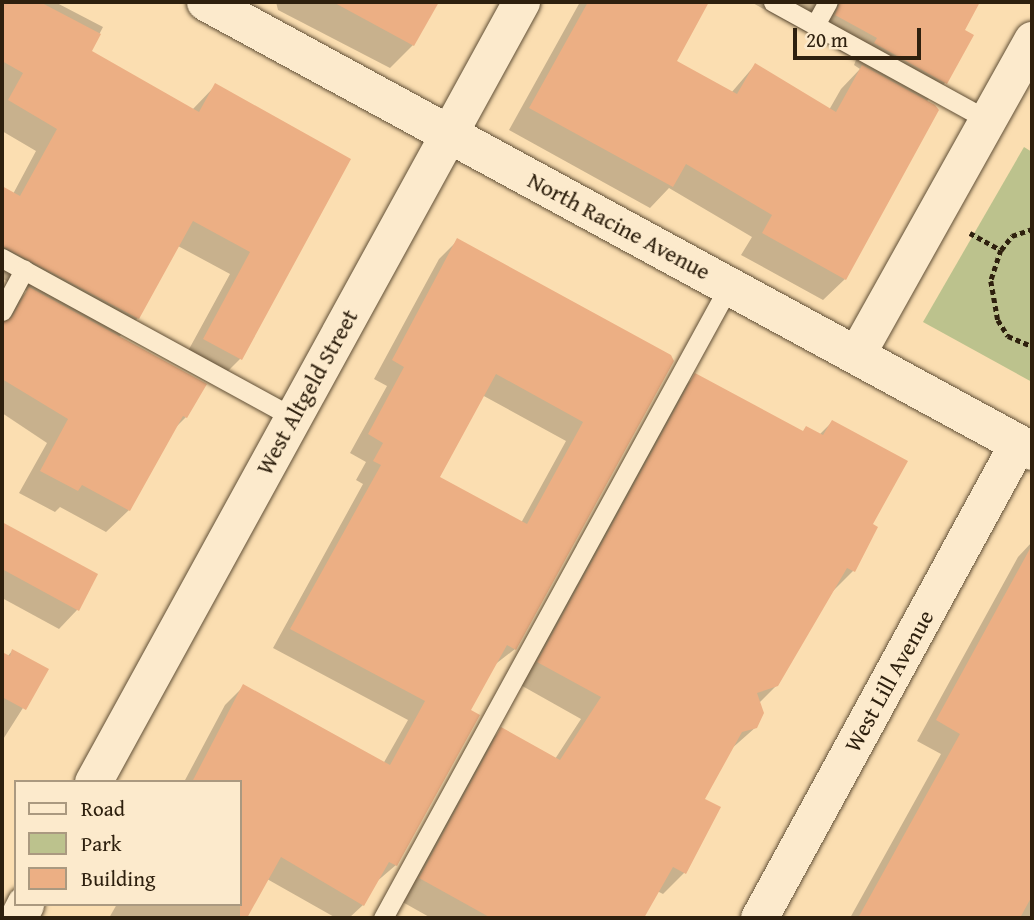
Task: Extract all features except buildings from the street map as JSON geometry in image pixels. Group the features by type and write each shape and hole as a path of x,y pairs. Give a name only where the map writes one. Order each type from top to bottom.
{"street":[{"name":"North Racine Avenue","path":"206,2 1025,447"},
{"name":"West Altgeld Street","path":"94,780 521,2"},
{"path":"856,355 1032,40"},
{"name":"West Lill Avenue","path":"759,918 1025,447"}],"lane":[{"path":"773,2 988,120"},
{"path":"815,25 828,2"},
{"path":"2,258 293,417"},
{"path":"2,310 24,270"},
{"path":"383,918 729,286"}],"path":[{"path":"1032,229 1012,236 1001,250 991,281 998,320 1008,336 1032,346"},
{"path":"964,230 1001,250"}],"green space":[{"path":"1024,147 1032,152 1032,382 923,322"}]}
